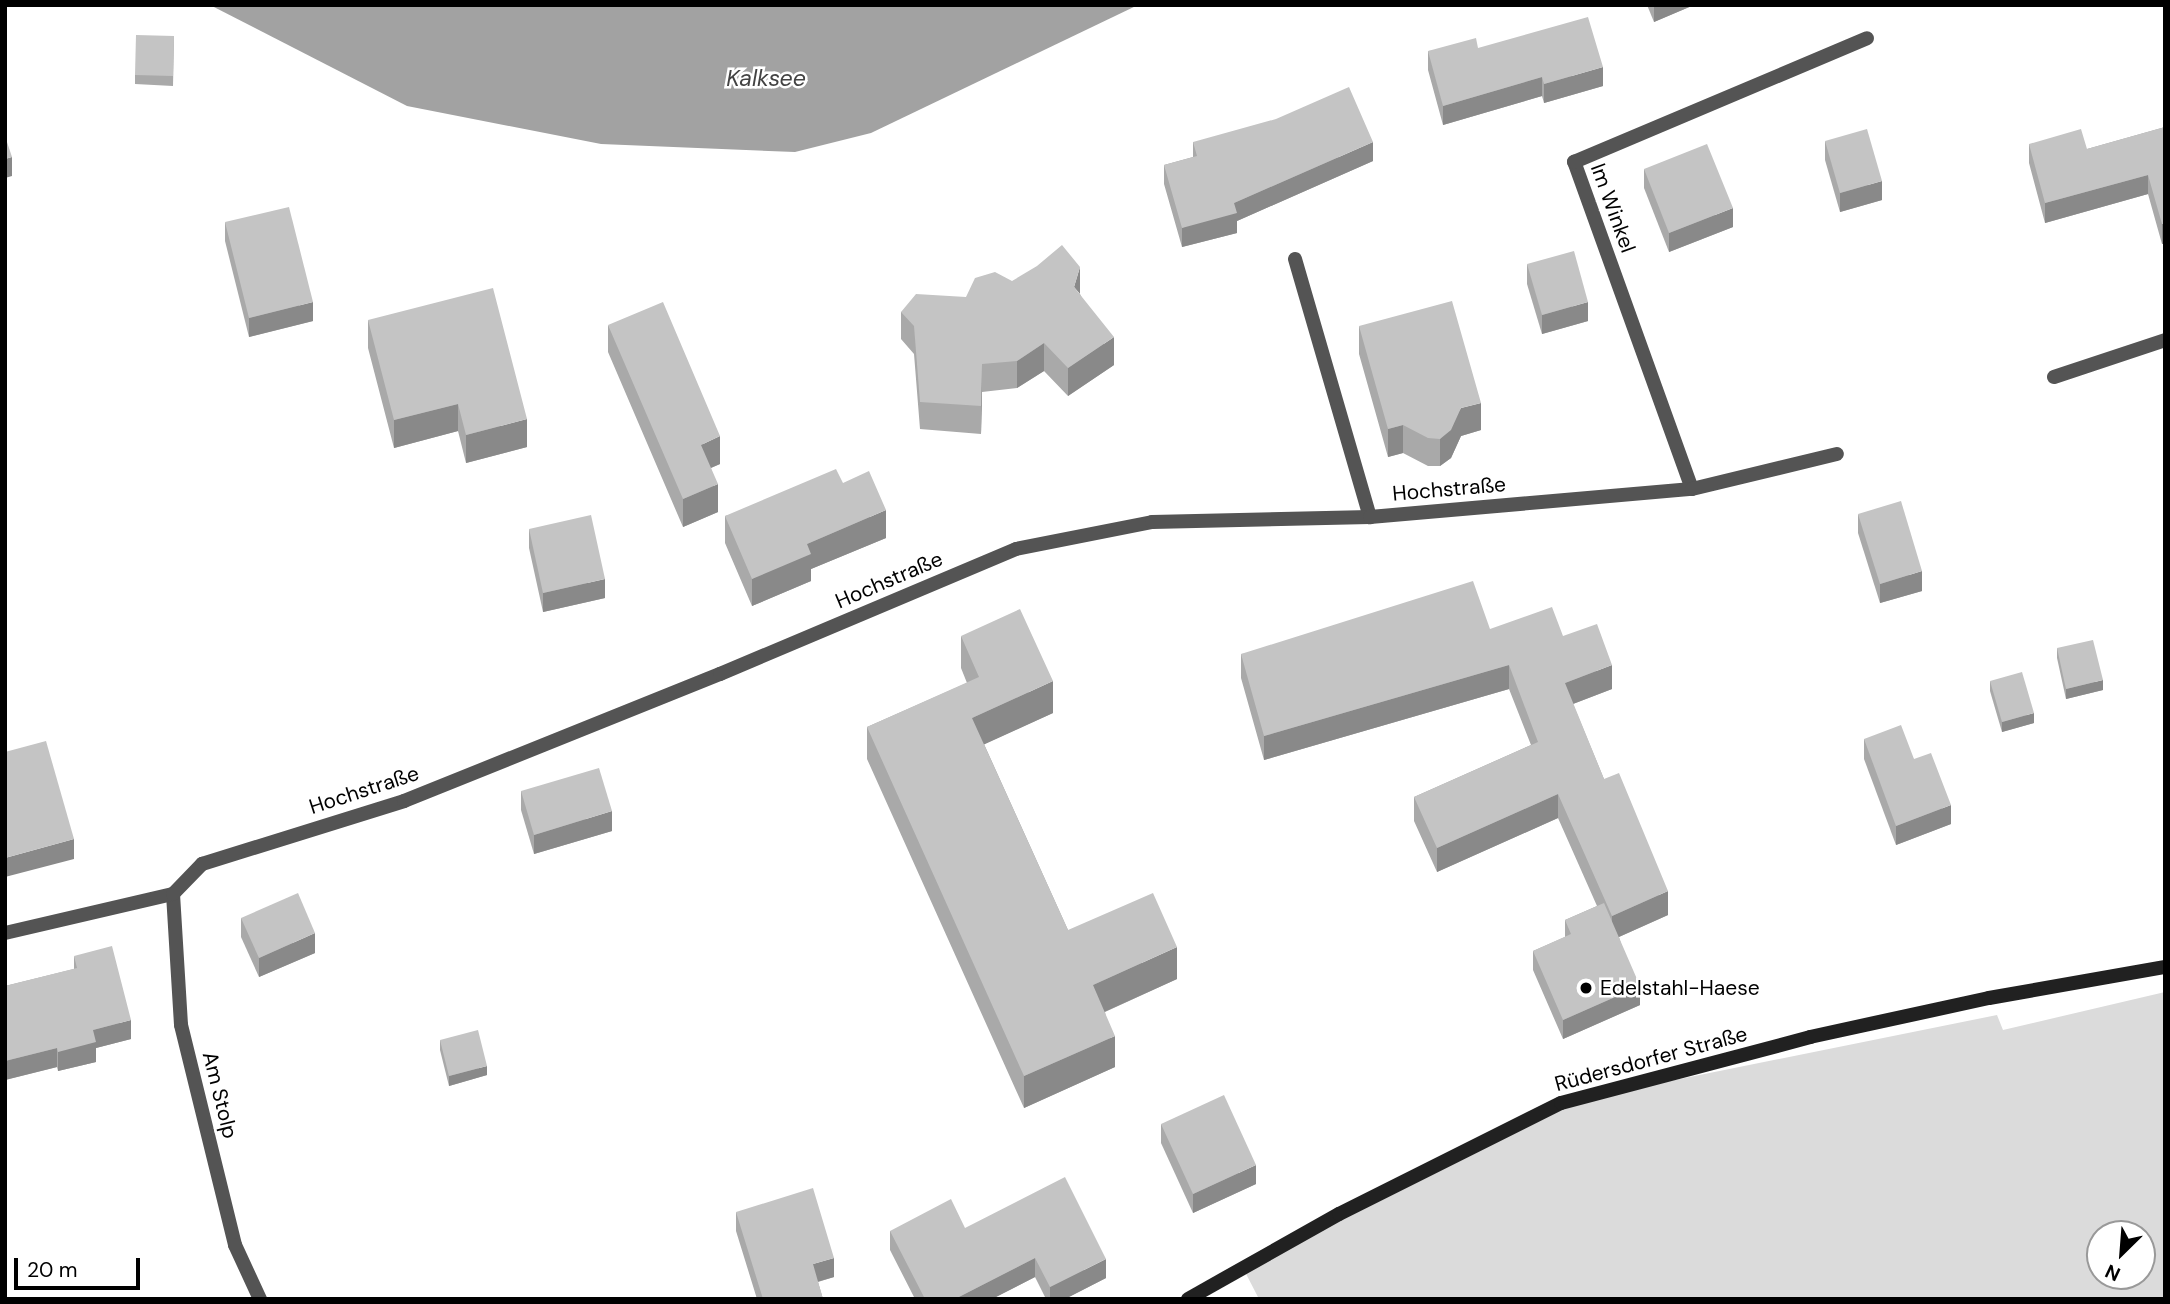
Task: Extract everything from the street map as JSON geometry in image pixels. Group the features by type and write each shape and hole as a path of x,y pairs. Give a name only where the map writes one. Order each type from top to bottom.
{"main road":[{"name":"Rüdersdorfer Straße","path":"1188,1299 1339,1214 1561,1103 1810,1037 1989,998 2165,967"}],"street":[{"name":"Im Winkel","path":"1692,489 1574,162 1867,38"},
{"path":"1296,258 1370,517"},
{"path":"2054,377 2165,340"},
{"name":"Hochstraße","path":"173,894 202,864 404,801 707,679 1016,549 1152,522 1370,517 1692,489 1837,454"},
{"path":"5,933 173,894"},
{"name":"Am Stolp","path":"173,894 181,1025 235,1245 260,1299"}],"shaded area":[{"path":"2165,992 2165,1299 1259,1299 1243,1268 1561,1103 1997,1015 2003,1030"}],"water":[{"name":"Kalksee","path":"210,5 1138,5 871,133 795,152 601,144 407,106"}],"building":[{"path":"1588,17 1603,67 1544,84 1542,77 1443,106 1428,51 1476,38 1478,48"},
{"path":"136,35 174,36 173,76 135,75"},
{"path":"1349,87 1373,142 1234,203 1237,213 1182,228 1164,165 1197,156 1193,142 1276,119"},
{"path":"2165,127 2165,224 2162,224 2148,175 2045,203 2029,144 2081,129 2087,149"},
{"path":"1867,129 1882,181 1840,193 1825,141"},
{"path":"5,136 12,157 5,159"},
{"path":"1707,144 1733,208 1669,233 1644,169"},
{"path":"289,207 313,302 249,318 225,222"},
{"path":"1062,245 1080,267 1074,287 1114,337 1068,368 1044,343 1017,361 982,364 981,406 920,402 914,326 901,312 916,294 966,297 975,278 995,272 1012,281 1037,266"},
{"path":"1574,251 1588,302 1542,315 1527,264"},
{"path":"493,288 527,419 466,435 458,404 394,420 368,320"},
{"path":"1452,301 1481,403 1461,408 1451,430 1440,439 1428,438 1403,425 1388,429 1359,326"},
{"path":"663,302 720,436 701,445 718,484 683,499 608,325"},
{"path":"836,469 843,483 869,471 886,510 807,544 811,554 752,579 725,516"},
{"path":"1901,501 1922,571 1880,584 1858,514"},
{"path":"591,515 605,579 543,593 529,529"},
{"path":"1473,581 1490,629 1552,607 1563,636 1597,624 1612,665 1565,683 1604,779 1619,773 1668,891 1612,916 1558,794 1437,848 1414,797 1538,742 1509,665 1264,736 1241,654"},
{"path":"1020,609 1053,681 972,718 1068,930 1153,893 1177,947 1093,985 1115,1036 1024,1076 867,727 979,677 961,636"},
{"path":"2093,640 2103,680 2066,689 2057,648"},
{"path":"2022,672 2034,713 2002,722 1990,681"},
{"path":"1901,725 1914,759 1931,753 1951,805 1896,826 1864,739"},
{"path":"46,741 74,839 5,858 5,752"},
{"path":"599,768 612,811 534,835 521,791"},
{"path":"298,893 315,933 259,958 241,918"},
{"name":"Edelstahl-Haese","path":"1604,903 1640,986 1563,1020 1533,951 1571,934 1565,920"},
{"path":"112,946 131,1020 93,1030 96,1042 5,1061 5,986 77,968 74,956"},
{"path":"478,1030 487,1066 449,1076 440,1040"},
{"path":"1224,1095 1256,1165 1193,1194 1161,1124"},
{"path":"1065,1177 1106,1259 1050,1287 1035,1258 955,1299 925,1299 890,1231 951,1199 965,1228"},
{"path":"813,1188 834,1258 813,1264 823,1299 763,1299 736,1212"}],"place":[{"name":"Edelstahl-Haese","path":"1586,988"}]}
